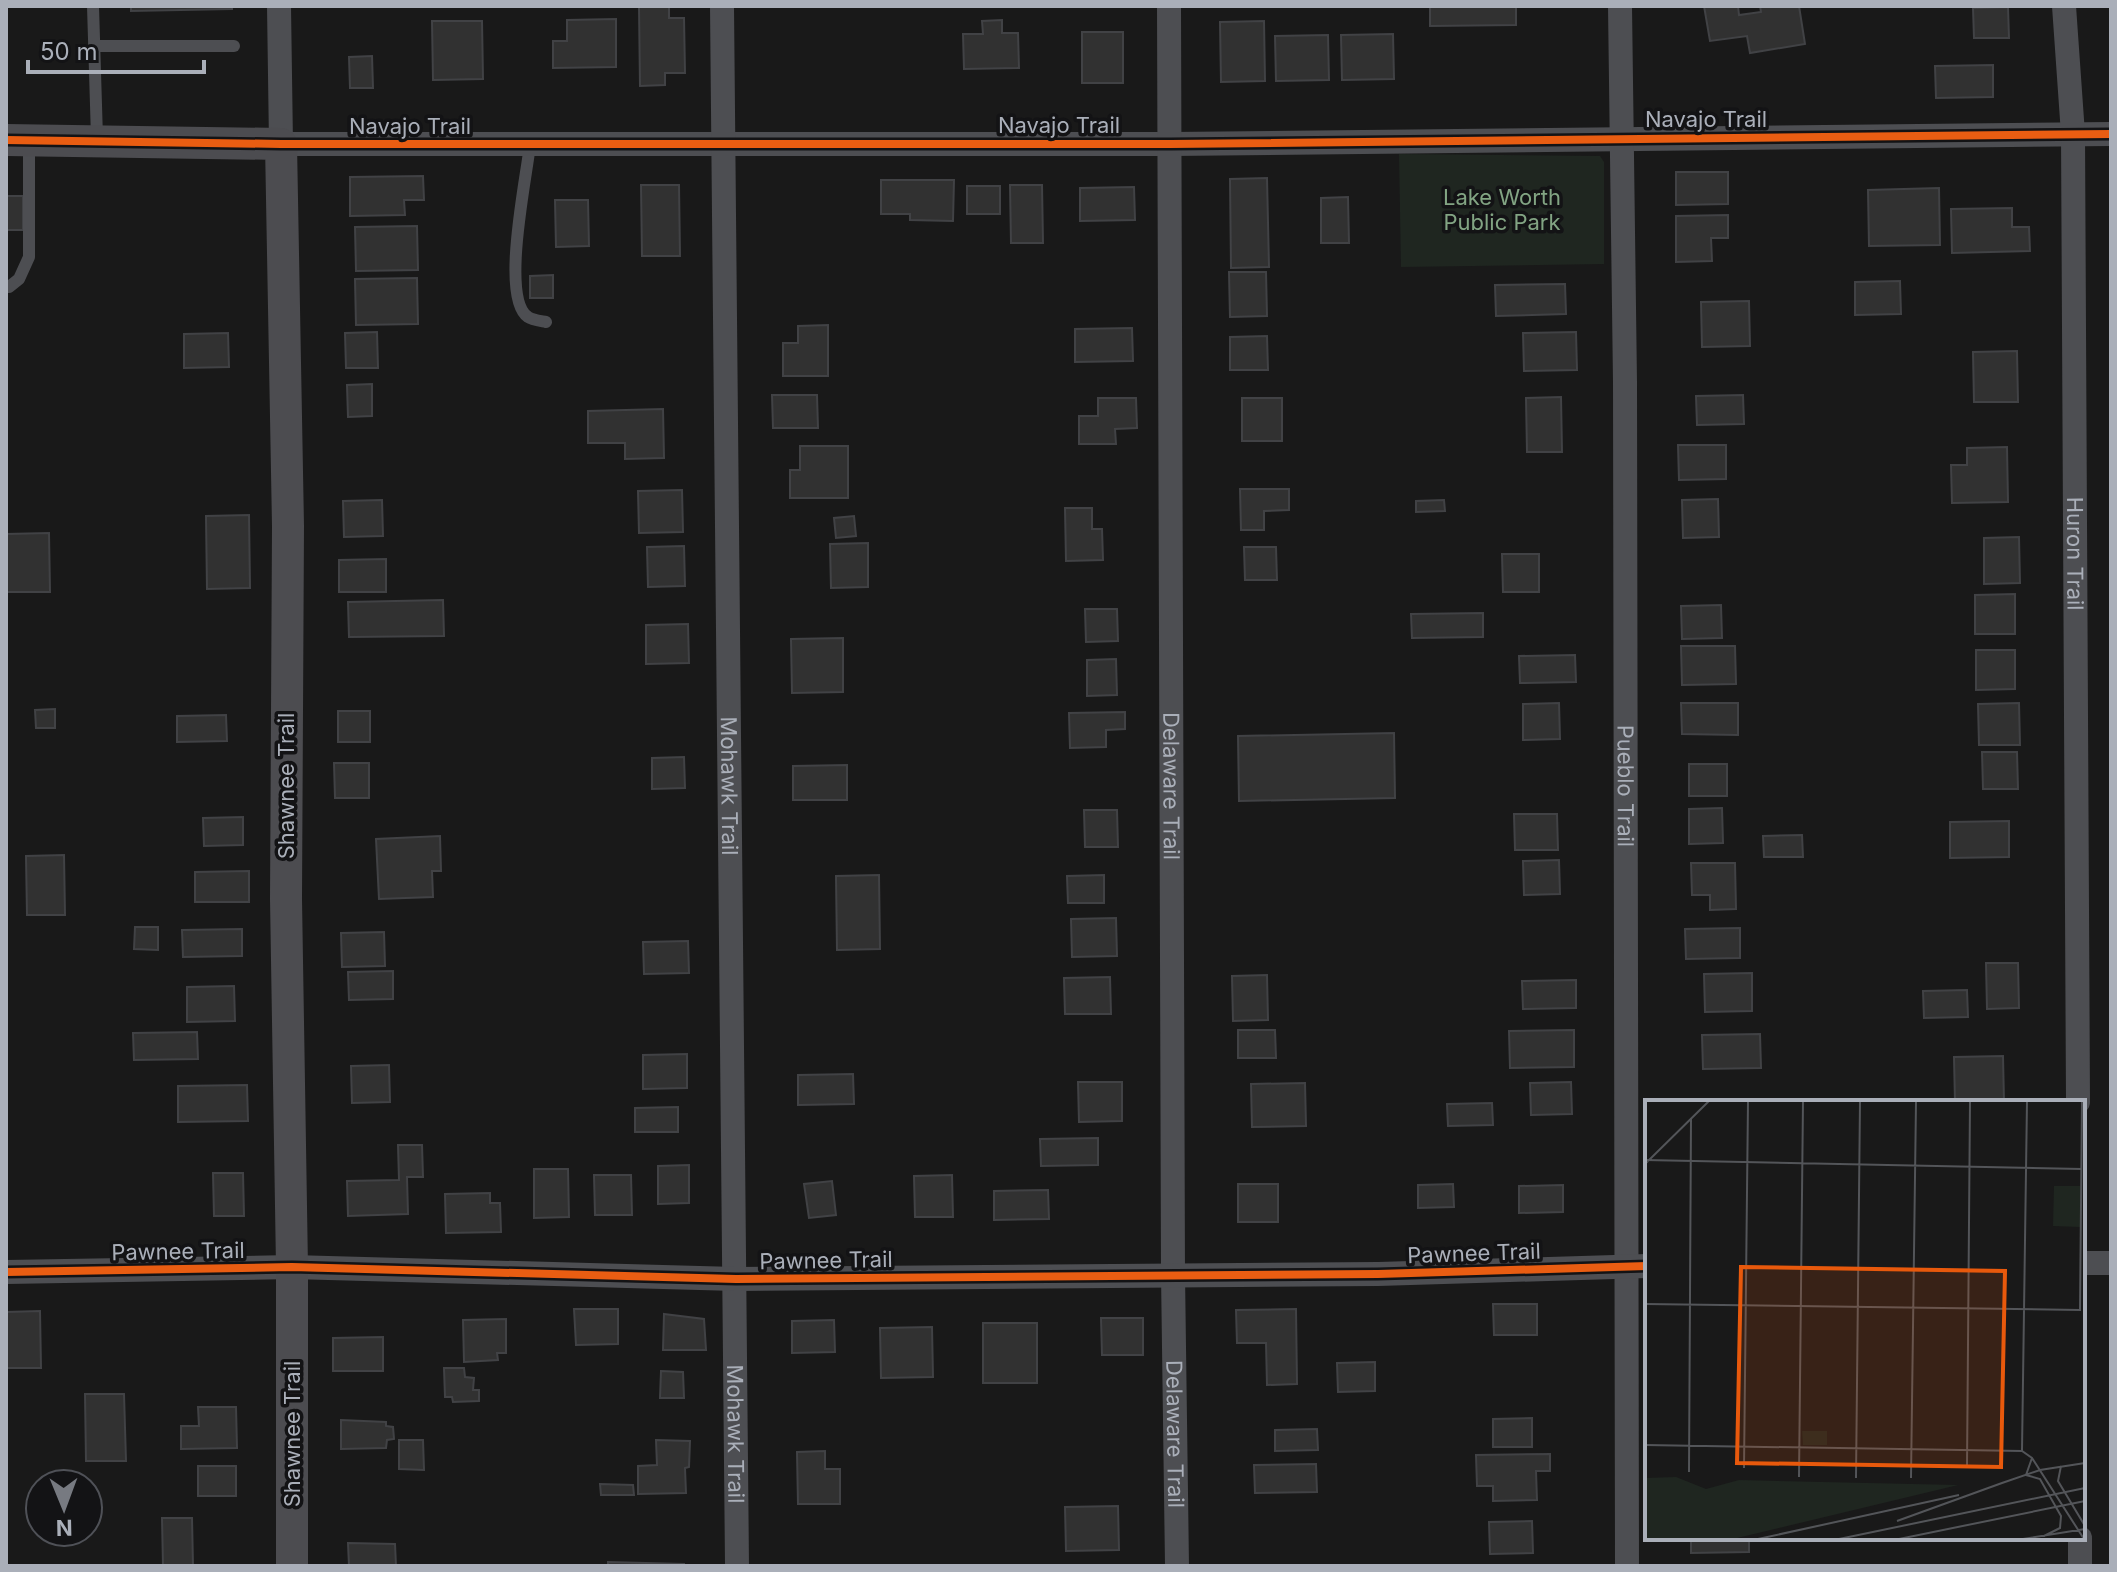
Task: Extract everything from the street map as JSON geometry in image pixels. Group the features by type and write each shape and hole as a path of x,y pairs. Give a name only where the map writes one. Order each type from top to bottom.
{"street":[{"name":"Shawnee Trail","path":"279,6 288,526 286,899 292,1267 292,1566"},
{"name":"Mohawk Trail","path":"722,6 737,1566"},
{"name":"Delaware Trail","path":"1169,6 1173,1274 1177,1566"},
{"name":"Pueblo Trail","path":"1620,6 1637,1266 1627,1566"},
{"name":"Huron Trail","path":"2064,6 2073,134 2078,1100"},
{"name":"Navajo Trail","path":"18,140 281,144 1171,144 2111,134"},
{"path":"2085,1263 2111,1263"},
{"name":"Pawnee Trail","path":"6,1272 292,1267 736,1279 1378,1274 1637,1266"},
{"path":"2080,1540 2080,1566"}],"lane":[{"path":"93,6 97,142"},
{"path":"94,46 234,46"},
{"path":"6,287 19,279 29,257 18,140"},
{"path":"530,144 515,251 515,289 520,307 528,318 546,322"}],"green space":[{"name":"Lake Worth Public Park","path":"1399,154 1600,156 1604,162 1604,264 1401,267"}],"building":[{"path":"131,6 232,6 232,9 131,11"},
{"path":"639,6 669,6 669,18 684,18 685,73 665,73 665,85 640,86"},
{"path":"1430,6 1516,6 1516,25 1430,26"},
{"path":"1704,6 1738,6 1739,15 1761,12 1760,6 1799,6 1805,44 1750,53 1747,36 1710,41"},
{"path":"2008,7 2009,38 1974,38 1973,8"},
{"path":"616,19 616,67 553,68 553,41 567,41 567,20"},
{"path":"1002,20 1002,33 1018,33 1019,68 964,69 963,34 983,34 982,21"},
{"path":"432,21 482,21 483,79 433,80"},
{"path":"1264,21 1265,81 1221,82 1220,22"},
{"path":"1082,32 1123,32 1123,83 1082,83"},
{"path":"1393,34 1394,79 1342,80 1341,35"},
{"path":"1328,35 1329,80 1276,81 1275,36"},
{"path":"372,56 373,88 350,88 349,57"},
{"path":"1993,65 1993,97 1936,98 1935,66"},
{"path":"1676,172 1728,172 1728,204 1676,205"},
{"path":"423,176 424,200 404,200 405,215 350,216 350,177"},
{"path":"1267,178 1269,267 1231,268 1230,179"},
{"path":"881,180 954,180 953,221 910,220 910,214 881,214"},
{"path":"641,185 679,185 680,256 642,256"},
{"path":"1010,185 1042,185 1043,243 1011,243"},
{"path":"967,186 1000,186 1000,214 967,214"},
{"path":"1134,187 1135,220 1080,221 1080,188"},
{"path":"1939,188 1940,245 1869,246 1868,190"},
{"path":"6,196 23,196 23,230 6,230"},
{"path":"1348,197 1349,243 1321,243 1321,198"},
{"path":"555,200 588,200 589,246 556,247"},
{"path":"2012,208 2012,227 2029,227 2030,251 1952,253 1951,209"},
{"path":"1728,215 1728,238 1711,238 1712,261 1676,262 1676,216"},
{"path":"417,226 418,270 356,271 355,227"},
{"path":"1229,272 1266,272 1267,316 1230,317"},
{"path":"553,275 553,298 530,298 530,276"},
{"path":"417,278 418,324 356,325 355,279"},
{"path":"1900,281 1901,314 1855,315 1855,282"},
{"path":"1565,284 1566,314 1496,316 1495,285"},
{"path":"1749,301 1750,346 1702,347 1701,302"},
{"path":"828,325 828,376 783,376 783,343 798,343 798,326"},
{"path":"1132,328 1133,361 1075,362 1075,329"},
{"path":"377,332 378,368 346,368 345,333"},
{"path":"1576,332 1577,370 1524,371 1523,333"},
{"path":"228,333 229,367 184,368 184,334"},
{"path":"1267,336 1268,370 1230,370 1230,337"},
{"path":"2017,351 2018,402 1974,402 1973,352"},
{"path":"372,384 372,416 348,417 347,385"},
{"path":"772,395 817,395 818,428 773,428"},
{"path":"1743,395 1744,424 1697,425 1696,396"},
{"path":"1561,397 1562,452 1527,452 1526,398"},
{"path":"1098,398 1136,398 1137,428 1115,429 1116,444 1079,444 1079,416 1098,416"},
{"path":"1242,398 1282,398 1282,441 1242,441"},
{"path":"663,409 664,458 625,459 625,443 588,443 588,411"},
{"path":"1678,445 1726,445 1726,479 1679,480"},
{"path":"800,446 848,446 848,498 790,498 790,470 800,470"},
{"path":"2007,447 2008,502 1952,503 1951,465 1967,465 1967,448"},
{"path":"1240,489 1289,489 1289,510 1264,511 1264,530 1241,530"},
{"path":"682,490 683,532 639,533 638,491"},
{"path":"1718,499 1719,537 1683,538 1682,500"},
{"path":"382,500 383,536 344,537 343,501"},
{"path":"1444,500 1445,511 1416,512 1416,501"},
{"path":"1065,508 1092,508 1092,529 1102,529 1103,560 1066,561"},
{"path":"249,515 250,588 207,589 206,516"},
{"path":"854,516 856,536 836,538 834,518"},
{"path":"49,533 50,592 6,592 6,534"},
{"path":"2019,537 2020,583 1984,584 1984,538"},
{"path":"868,543 868,587 831,588 830,544"},
{"path":"684,546 685,586 648,587 647,547"},
{"path":"1244,547 1276,547 1277,580 1245,580"},
{"path":"1502,554 1539,554 1539,592 1503,592"},
{"path":"386,559 386,592 339,592 339,560"},
{"path":"2015,594 2015,634 1975,634 1975,595"},
{"path":"443,600 444,636 349,637 348,602"},
{"path":"1721,605 1722,638 1682,639 1681,606"},
{"path":"1085,609 1117,609 1118,641 1086,642"},
{"path":"1483,613 1483,637 1412,638 1411,614"},
{"path":"688,624 689,663 646,664 646,625"},
{"path":"843,638 843,692 792,693 791,639"},
{"path":"1681,646 1735,646 1736,684 1682,685"},
{"path":"1976,650 2015,650 2015,689 1976,690"},
{"path":"1575,655 1576,682 1520,683 1519,656"},
{"path":"1116,659 1117,695 1087,696 1087,660"},
{"path":"1559,703 1560,739 1523,740 1523,704"},
{"path":"1681,703 1738,703 1738,735 1682,734"},
{"path":"2019,703 2020,745 1979,745 1978,704"},
{"path":"55,709 55,728 36,728 35,710"},
{"path":"338,711 370,711 370,742 338,742"},
{"path":"1125,712 1125,729 1106,730 1106,747 1070,748 1069,713"},
{"path":"226,715 227,741 177,742 177,716"},
{"path":"1394,733 1395,798 1239,801 1238,736"},
{"path":"1982,752 2017,752 2018,789 1983,789"},
{"path":"684,757 685,788 652,789 652,758"},
{"path":"334,763 369,763 369,798 335,798"},
{"path":"1689,764 1727,764 1727,796 1689,796"},
{"path":"847,765 847,800 793,800 793,766"},
{"path":"1722,808 1723,843 1689,844 1689,809"},
{"path":"1084,810 1117,810 1118,847 1085,847"},
{"path":"1514,814 1557,814 1558,850 1515,850"},
{"path":"243,817 243,845 204,846 203,818"},
{"path":"2009,821 2009,857 1950,858 1950,822"},
{"path":"1802,835 1803,857 1764,857 1763,836"},
{"path":"440,836 441,871 432,871 433,897 379,899 376,839"},
{"path":"64,855 65,915 27,915 26,856"},
{"path":"1559,860 1560,894 1524,895 1523,861"},
{"path":"1691,863 1735,863 1736,909 1710,910 1710,895 1692,895"},
{"path":"249,871 249,902 195,902 195,872"},
{"path":"879,875 880,949 837,950 836,876"},
{"path":"1104,875 1104,903 1068,903 1067,876"},
{"path":"1116,918 1117,956 1072,957 1071,919"},
{"path":"135,927 158,927 158,950 134,949"},
{"path":"1740,928 1740,958 1686,959 1685,929"},
{"path":"242,929 242,956 183,957 182,930"},
{"path":"384,932 385,966 342,967 341,933"},
{"path":"688,941 689,973 644,974 643,942"},
{"path":"1986,963 2018,963 2019,1008 1987,1009"},
{"path":"393,971 393,999 349,1000 348,972"},
{"path":"1752,973 1752,1011 1705,1012 1704,974"},
{"path":"1267,975 1268,1020 1233,1021 1232,976"},
{"path":"1110,977 1111,1014 1065,1014 1064,978"},
{"path":"1576,980 1576,1008 1523,1009 1522,981"},
{"path":"234,986 235,1021 187,1022 187,987"},
{"path":"1967,990 1968,1017 1924,1018 1923,991"},
{"path":"1238,1030 1275,1030 1276,1058 1238,1058"},
{"path":"1574,1030 1574,1067 1510,1068 1509,1031"},
{"path":"197,1032 198,1059 134,1060 133,1033"},
{"path":"1760,1034 1761,1068 1703,1069 1702,1035"},
{"path":"687,1054 687,1088 643,1089 643,1055"},
{"path":"2003,1056 2004,1100 1955,1100 1954,1057"},
{"path":"389,1065 390,1102 352,1103 351,1066"},
{"path":"853,1074 854,1104 798,1105 798,1075"},
{"path":"1078,1082 1122,1082 1122,1121 1079,1122"},
{"path":"1571,1082 1572,1114 1531,1115 1530,1083"},
{"path":"1305,1083 1306,1126 1252,1127 1251,1084"},
{"path":"247,1085 248,1121 178,1122 178,1086"},
{"path":"1492,1103 1493,1125 1448,1126 1447,1104"},
{"path":"678,1107 678,1132 635,1132 635,1108"},
{"path":"1098,1138 1098,1165 1041,1166 1040,1139"},
{"path":"398,1145 422,1145 423,1177 407,1177 408,1214 348,1216 347,1181 399,1180"},
{"path":"689,1165 689,1203 658,1204 658,1166"},
{"path":"534,1169 568,1169 569,1217 534,1218"},
{"path":"213,1173 243,1173 244,1216 214,1216"},
{"path":"594,1175 631,1175 632,1215 595,1215"},
{"path":"952,1175 953,1217 915,1217 914,1176"},
{"path":"832,1181 836,1215 809,1218 804,1184"},
{"path":"1238,1184 1278,1184 1278,1222 1238,1222"},
{"path":"1453,1184 1454,1207 1418,1208 1418,1185"},
{"path":"1563,1185 1563,1212 1519,1213 1519,1186"},
{"path":"1048,1190 1049,1219 994,1220 994,1191"},
{"path":"490,1193 490,1203 500,1203 501,1232 446,1233 445,1194"},
{"path":"1493,1304 1537,1304 1537,1335 1494,1335"},
{"path":"574,1309 618,1309 618,1344 576,1345"},
{"path":"1296,1309 1297,1384 1267,1385 1266,1343 1237,1343 1236,1310"},
{"path":"40,1311 41,1368 6,1368 6,1312"},
{"path":"664,1314 704,1319 706,1350 663,1350"},
{"path":"1101,1318 1143,1318 1143,1355 1102,1355"},
{"path":"506,1319 506,1353 497,1353 498,1360 464,1362 463,1320"},
{"path":"834,1320 835,1352 792,1353 792,1321"},
{"path":"983,1323 1037,1323 1037,1383 983,1383"},
{"path":"932,1327 933,1377 881,1378 880,1328"},
{"path":"383,1337 383,1371 333,1371 333,1338"},
{"path":"1375,1362 1375,1391 1338,1392 1337,1363"},
{"path":"444,1368 464,1368 465,1377 474,1378 473,1390 479,1390 479,1401 453,1402 452,1397 445,1397"},
{"path":"661,1371 683,1372 684,1398 660,1398"},
{"path":"85,1394 124,1394 126,1461 86,1461"},
{"path":"198,1407 236,1407 237,1448 181,1449 181,1426 199,1426"},
{"path":"1532,1418 1532,1447 1493,1447 1493,1419"},
{"path":"341,1420 386,1422 386,1426 393,1427 394,1439 387,1440 386,1448 341,1449"},
{"path":"1317,1429 1318,1450 1275,1451 1275,1430"},
{"path":"399,1440 423,1440 424,1470 399,1469"},
{"path":"656,1440 690,1441 689,1467 685,1468 686,1493 638,1494 638,1466 657,1465"},
{"path":"825,1451 825,1469 840,1469 840,1504 798,1504 797,1452"},
{"path":"1550,1454 1550,1471 1536,1471 1537,1500 1493,1501 1493,1486 1477,1486 1476,1455"},
{"path":"1316,1464 1317,1492 1255,1493 1254,1465"},
{"path":"198,1466 236,1466 236,1496 198,1496"},
{"path":"600,1484 633,1485 634,1495 601,1495"},
{"path":"1118,1506 1119,1550 1066,1551 1065,1507"},
{"path":"162,1518 192,1518 193,1566 163,1566"},
{"path":"1532,1521 1533,1553 1490,1554 1489,1522"},
{"path":"1691,1540 1749,1540 1749,1552 1691,1553"},
{"path":"348,1543 395,1544 396,1566 349,1566"},
{"path":"608,1562 684,1564 684,1566 608,1566"}],"cycle path":[{"path":"6,140 281,144 1171,144 2111,134"},
{"path":"6,1272 292,1267 736,1279 1378,1274 1645,1266"}]}
